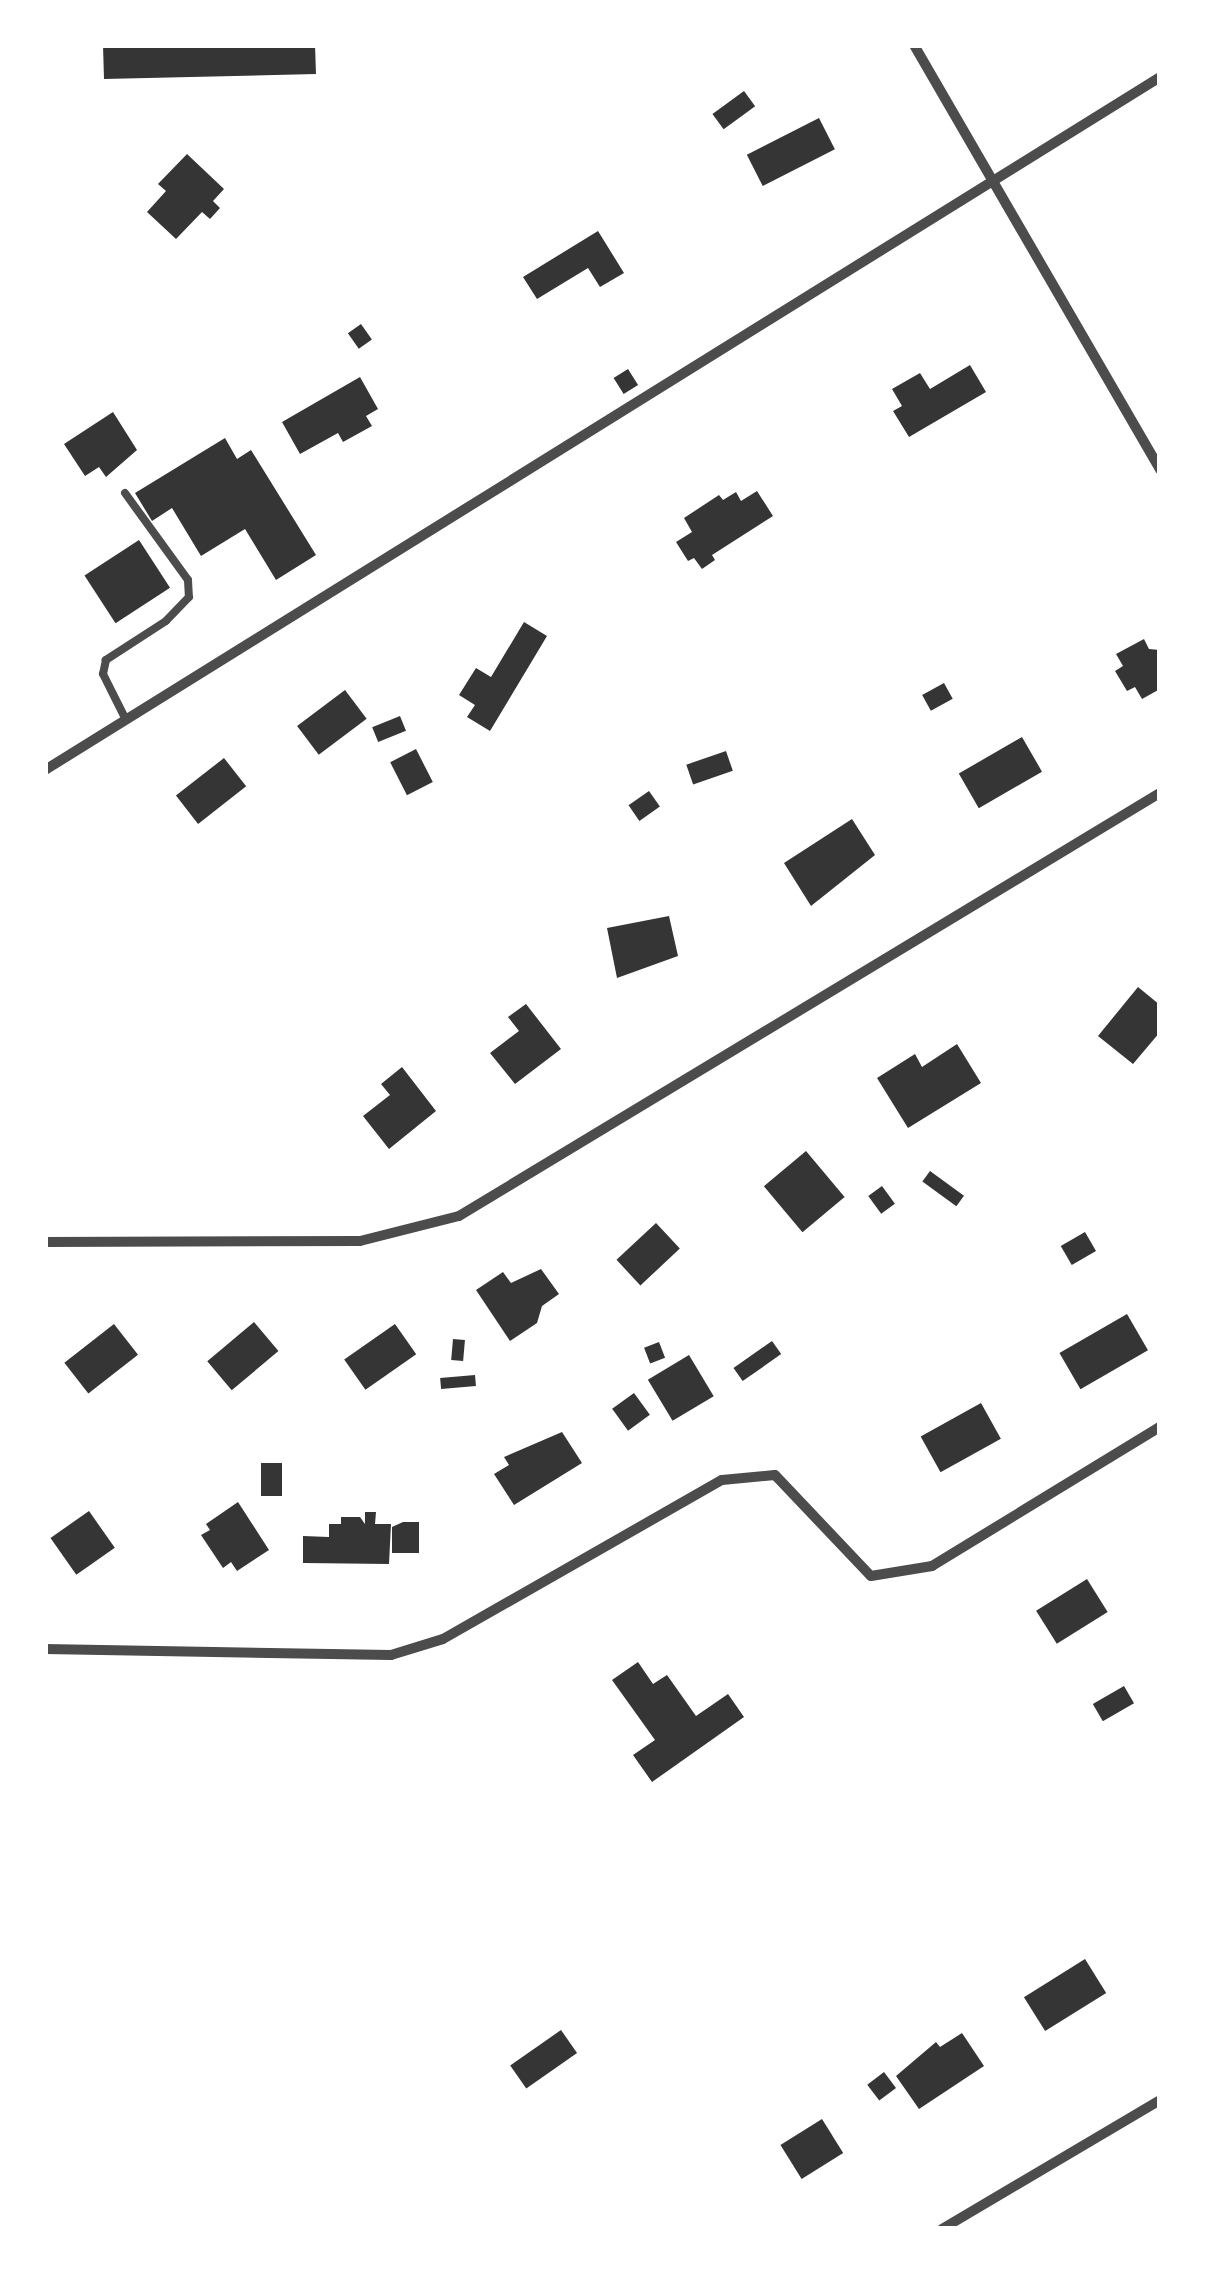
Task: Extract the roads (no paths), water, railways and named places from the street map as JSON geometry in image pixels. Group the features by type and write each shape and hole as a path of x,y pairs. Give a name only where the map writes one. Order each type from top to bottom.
{"street":[{"path":"914,45 997,179 1160,470"},
{"path":"45,770 1160,77"},
{"path":"45,1242 360,1241 459,1216 1160,793"},
{"path":"45,1648 391,1654 443,1640 722,1480 740,1478 775,1475 872,1576 932,1566 1160,1427"},
{"path":"942,2229 1158,2105"}],"lane":[{"path":"125,493 188,580 189,597 166,621 106,660 103,674 126,720"}]}
